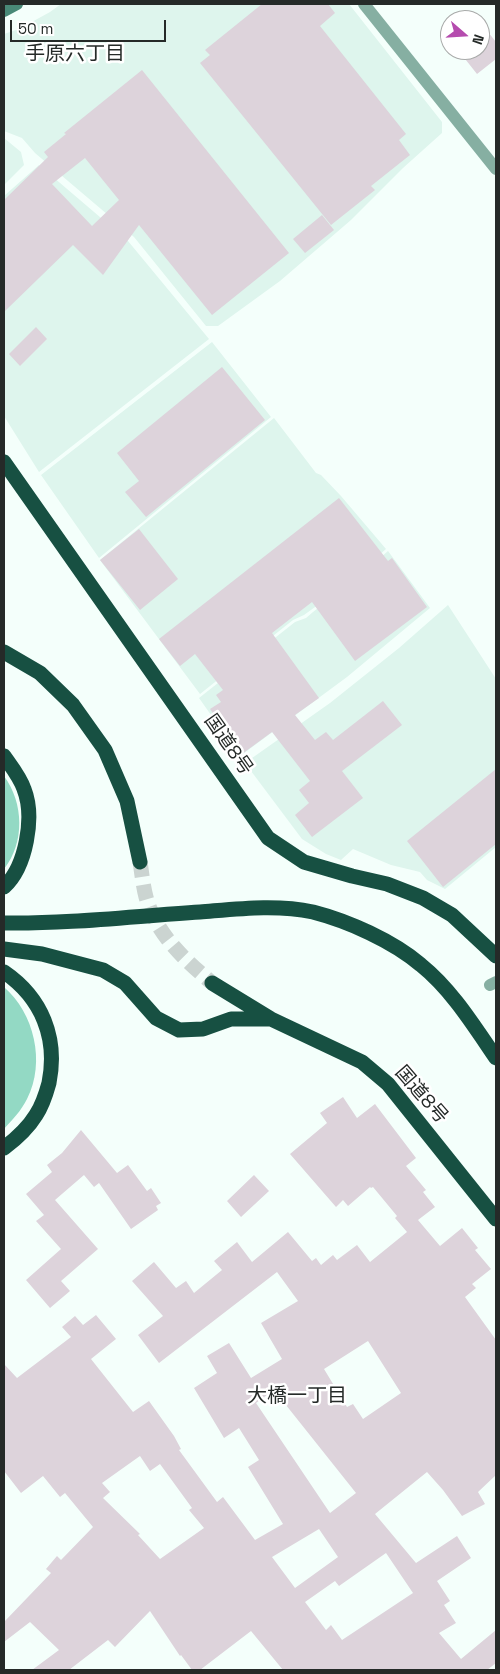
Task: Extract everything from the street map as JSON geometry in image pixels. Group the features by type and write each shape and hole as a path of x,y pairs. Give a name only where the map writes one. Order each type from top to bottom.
{"highway":[{"name":"国道8号","path":"4,462 268,838 304,862 387,884 422,898 452,915 496,956"},
{"path":"4,652 40,673 73,705 105,750 127,802 140,862"},
{"path":"4,756 24,789 28,810 28,832 21,862 10,881 4,887"},
{"path":"4,923 55,922 255,908 313,912 378,937 420,964 443,986 474,1025 496,1058"},
{"path":"4,949 42,954 103,970 125,983 156,1018 179,1030 203,1029 231,1019 271,1019"},
{"path":"4,972 28,994 42,1015 51,1040 52,1066 47,1092 37,1115 19,1136 4,1148"},
{"name":"国道8号","path":"212,983 271,1019 362,1062 388,1084 496,1219"}],"street":[{"path":"4,11 17,4"},
{"path":"364,4 496,169"}],"shaded area":[{"path":"61,4 349,4 442,122 442,133 403,168 351,220 280,281 218,326 206,326 134,237 35,153 22,138 4,131 4,34 19,29"},
{"path":"4,138 21,152 24,165 4,185"},
{"path":"39,165 128,241 209,339 39,472 4,416 4,196"},
{"path":"212,342 271,417 99,558 41,475"},
{"path":"274,418 316,473 321,475 341,496 386,549 344,586 304,615 293,620 200,694 100,560"},
{"path":"388,551 430,608 347,677 240,756 199,698 295,622 306,618"},
{"path":"448,605 496,679 496,847 445,889 427,880 420,872 391,865 353,849 341,860 326,854 302,839 245,763 330,703 399,648"}],"green space":[{"path":"4,776 15,798 18,810 19,835 11,859 4,869"},
{"path":"4,987 23,1010 29,1024 34,1039 36,1070 33,1085 27,1099 4,1129"}],"building":[{"path":"262,4 328,4 335,13 320,26 406,134 399,140 410,155 371,186 375,190 331,225 200,63 210,55 205,50"},
{"path":"490,34 496,42 496,59 477,74 466,60 490,60"},
{"path":"142,70 289,253 212,315 139,225 103,275 73,245 4,312 4,200 48,157 44,152 66,134 64,133","holes":["85,158 119,200 92,226 52,184"]},
{"path":"322,215 334,230 305,253 293,239"},
{"path":"36,327 47,339 20,366 9,354"},
{"path":"222,367 265,420 146,517 125,492 139,481 117,453"},
{"path":"339,498 388,561 392,558 427,607 355,661 312,602 272,633 319,698 295,715 315,740 326,732 333,740 383,701 402,725 342,771 363,798 312,837 295,815 309,803 299,790 310,781 272,732 242,754 210,709 221,702 216,695 223,690 195,654 180,666 159,639"},
{"path":"139,529 178,579 140,610 100,560"},
{"path":"496,769 496,844 443,887 407,841"},
{"path":"343,1097 357,1118 375,1104 416,1158 406,1166 426,1190 423,1192 435,1207 418,1220 440,1246 462,1228 478,1248 475,1250 491,1269 472,1284 476,1288 465,1297 496,1340 496,1475 478,1492 485,1504 462,1516 427,1472 375,1514 416,1563 457,1536 471,1558 437,1581 450,1601 444,1605 456,1623 439,1633 461,1659 496,1630 496,1663 487,1670 283,1670 251,1631 200,1670 192,1670 180,1656 150,1611 115,1647 108,1640 69,1670 32,1670 59,1650 30,1622 4,1642 4,1622 51,1573 46,1569 57,1556 61,1560 93,1527 65,1493 60,1497 43,1476 21,1493 4,1471 4,1364 17,1378 71,1337 62,1327 75,1316 83,1325 96,1315 116,1339 91,1359 133,1412 149,1401 174,1436 181,1449 179,1450 217,1502 223,1497 255,1540 283,1524 248,1467 259,1460 239,1428 224,1438 194,1388 217,1373 207,1356 229,1343 251,1378 282,1359 261,1323 298,1301 277,1272 159,1363 138,1335 163,1316 132,1281 154,1262 176,1288 186,1281 194,1293 222,1270 214,1261 237,1242 252,1262 288,1232 312,1261 316,1258 321,1265 333,1255 337,1260 357,1245 370,1262 407,1232 395,1218 397,1216 373,1187 370,1187 348,1206 343,1200 336,1207 290,1154 327,1123 320,1113","holes":["368,1341 401,1393 363,1419 353,1404 347,1407 324,1369","274,1390 356,1493 330,1513 256,1403","140,1456 150,1471 160,1464 192,1508 189,1510 204,1528 160,1559 138,1535 140,1534 103,1498 110,1492 102,1483","319,1529 338,1557 295,1588 272,1557","386,1553 413,1593 342,1640 331,1625 326,1630 305,1602 335,1581 339,1586"]},
{"path":"81,1130 117,1173 128,1165 147,1191 151,1188 161,1203 156,1206 158,1210 131,1229 99,1183 94,1187 84,1175 55,1200 98,1249 61,1281 70,1291 50,1308 26,1280 61,1249 36,1221 44,1215 26,1194 52,1172 47,1165 62,1153"},
{"path":"254,1175 269,1191 241,1217 227,1201"}],"tunnel":[{"path":"140,862 146,897 157,923 181,955 212,983"}],"district":[{"name":"手原六丁目","path":"75,55"},
{"name":"大橋一丁目","path":"297,1397"}]}
